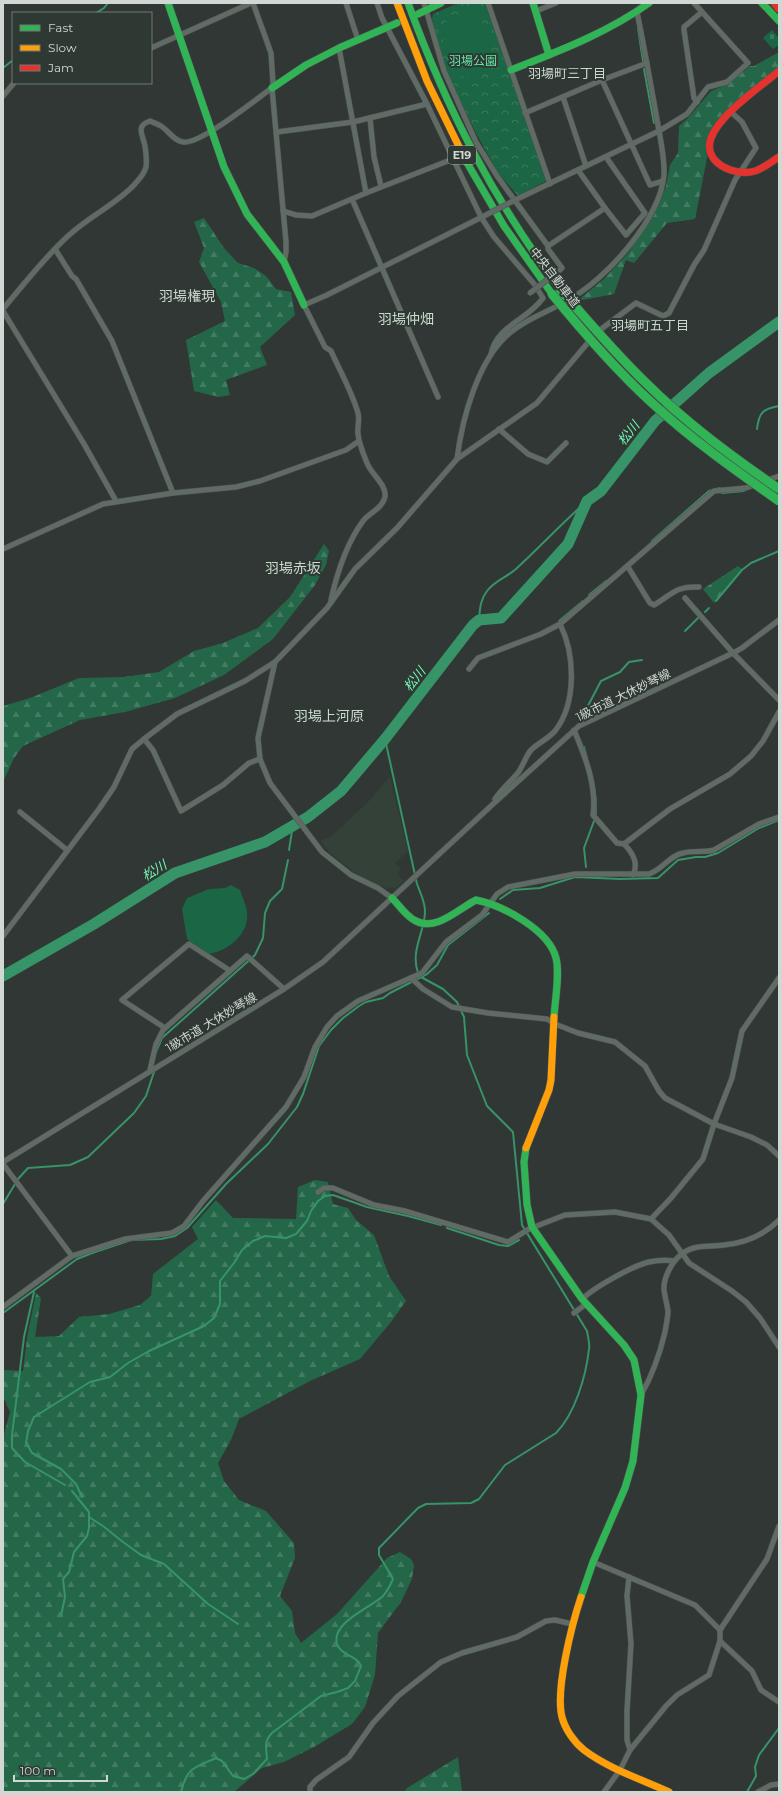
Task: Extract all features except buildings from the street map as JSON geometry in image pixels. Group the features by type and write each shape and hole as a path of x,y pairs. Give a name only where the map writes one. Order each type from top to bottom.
{"main road":[{"path":"168,3 224,167 247,214 284,262 304,305"},
{"name":"中央自動車道","path":"397,3 413,48 456,146 505,228 530,266 656,393 695,428 745,466 779,489"},
{"name":"中央自動車道","path":"408,3 424,48 466,143 556,292 604,354 650,402 686,433 737,472 779,501"},
{"path":"422,9 441,3"},
{"path":"511,70 595,34 637,12 649,3"},
{"path":"762,3 779,21"},
{"path":"774,3 779,9"},
{"path":"534,7 549,55"},
{"path":"272,88 306,65 339,48 397,23"},
{"path":"779,71 731,112 714,132 710,145 712,157 718,163 724,168 740,173 755,171 779,157"},
{"path":"392,898 415,920 423,923 436,923 476,900 491,903 534,929 552,948 557,966 555,1024 549,1090 527,1142 524,1162 527,1205 531,1228 583,1304 624,1345 634,1360 641,1395 633,1461 625,1488 593,1562 572,1624 561,1691 562,1717 571,1736 583,1749 601,1761 669,1792"}],"street":[{"path":"152,48 252,3 271,52 272,88 277,132 286,252 284,262"},
{"path":"346,3 358,40"},
{"path":"377,3 382,18 388,27 453,159 494,237 535,285 543,298 538,306 509,326 500,335 493,346 491,356"},
{"path":"488,3 550,184"},
{"path":"534,7 556,3"},
{"path":"330,603 341,565 351,541 364,520 381,505 385,497 383,486 369,468 359,441 358,418 355,404 331,351 326,347 304,305 327,295 514,200 659,131 687,114 708,87 727,82 748,63 694,3"},
{"path":"422,9 444,71 476,142 497,176 548,246 548,249 562,268 530,293"},
{"path":"457,459 462,427 468,404 491,356 509,332 527,320 574,297 604,274 632,241 644,224 657,197 663,181 664,172 659,131 637,12"},
{"path":"697,102 694,98 684,27 702,12"},
{"path":"339,48 366,193"},
{"path":"525,113 602,80 647,63"},
{"path":"602,80 650,185 663,181"},
{"path":"3,96 13,84"},
{"path":"116,501 84,444 3,310 36,269 69,235 128,191 142,175 146,159 145,146 141,135 141,128 144,123 150,121 161,126 176,139 184,142 192,141 212,131 272,88"},
{"path":"563,97 586,166"},
{"path":"277,132 353,122 427,104"},
{"path":"3,936 114,786 132,749 177,714 245,681 276,662 330,603 355,569 397,528 457,459 537,403 600,329 636,303 663,316 669,313 694,265 704,250 735,180 756,148 742,122 731,112"},
{"path":"370,118 374,157 382,186"},
{"path":"578,170 626,235 645,213 606,156"},
{"path":"283,211 312,216 382,186 453,159"},
{"path":"352,199 438,397"},
{"path":"548,246 605,208"},
{"path":"55,249 72,276 76,279 112,341 173,493"},
{"path":"499,429 528,454 547,462 566,443"},
{"path":"3,549 103,504 173,493 236,487 346,450 359,441"},
{"path":"469,669 478,658 541,634 560,624 628,567 714,491 746,488 779,476"},
{"path":"628,567 650,603 654,605 674,591 686,587 699,587"},
{"path":"685,598 733,653 779,700"},
{"name":"1級市道 大休妙琴線","path":"3,1163 150,1070 284,989 323,962 574,730 599,716 733,653 779,620"},
{"path":"492,805 495,798 518,773 531,750 554,732 565,713 572,682 570,650 560,624"},
{"path":"276,662 258,738 260,759 270,783 322,852 348,873 378,888 392,898"},
{"path":"624,844 674,806 730,774 751,756 764,741 779,712"},
{"path":"574,730 585,756 594,796 593,815 617,843 624,844 633,855 635,862 635,870 633,875"},
{"path":"144,739 153,750 181,811 223,785 249,763 260,759"},
{"path":"20,812 67,850"},
{"path":"3,1307 72,1256 125,1239 172,1233 184,1226 203,1201 286,1107 304,1077 315,1047 327,1027 337,1016 358,1001 413,980 420,974 446,942 482,915 497,894 508,887 575,874 649,874 657,871 677,855 714,850 759,824 779,817"},
{"path":"165,1028 122,1000 189,944 229,970"},
{"path":"150,1070 156,1044 165,1028 229,970 247,956 284,989"},
{"path":"651,1219 671,1198 703,1159 714,1124 732,1078 742,1030 779,978"},
{"path":"413,980 423,989 452,1007 488,1013 547,1019 555,1024 578,1033 615,1042 645,1066 659,1091 665,1098 714,1124 751,1137 767,1145 779,1156"},
{"path":"3,1163 72,1256"},
{"path":"318,1192 324,1188 333,1188 374,1205 406,1211 508,1242 531,1228 565,1215 614,1212 651,1219 669,1235 683,1252 689,1263 746,1302 760,1318 779,1347"},
{"path":"641,1395 648,1383 665,1332 668,1312 664,1288 666,1277 674,1261 683,1252 695,1247 726,1245 748,1240 763,1233 779,1220"},
{"path":"574,1313 583,1304 590,1291 641,1264 659,1261 674,1261"},
{"path":"604,1792 620,1770 630,1750 639,1737 677,1695 709,1675 720,1641 720,1630 767,1559 779,1526"},
{"path":"593,1562 695,1605 720,1630"},
{"path":"629,1577 627,1596 631,1644 627,1711 627,1740 630,1750"},
{"path":"310,1792 310,1787 316,1780 349,1756 373,1723 398,1696 441,1662 462,1653 517,1637 546,1622 555,1620 572,1624"},
{"path":"720,1641 752,1671 761,1690 779,1702"},
{"path":"758,1792 779,1784"}],"shaded area":[{"path":"390,776 408,851 395,863 401,869 397,873 404,881 395,889 390,887 388,889 359,876 330,853 320,841 333,835 371,799"}],"green space":[{"name":"羽場公園","path":"458,3 485,3 546,181 518,196 498,173 477,135 444,68 432,19 433,14"},
{"path":"471,9 478,12 490,41 492,59 491,65 483,73 478,76 467,77 462,76 453,67 443,38 442,29 448,20"},
{"path":"772,30 779,38 779,45 773,49 763,38"},
{"path":"779,52 779,67 716,123 706,142 707,158 695,219 667,223 634,263 626,260 614,294 577,301 604,279 628,253 654,215 666,186 670,165 678,153 679,126 688,118 711,91 728,84 750,66 754,66"},
{"path":"204,218 224,248 238,263 254,268 266,276 276,289 291,292 295,315 260,347 267,365 226,380 230,395 219,397 194,391 186,340 225,321 221,302 199,262 204,248 194,222"},
{"path":"324,544 329,551 326,565 315,585 273,639 224,675 175,698 125,712 80,720 23,746 14,758 3,782 3,706 30,698 79,678 124,677 159,672 194,651 223,643 258,628 290,597"},
{"path":"738,566 742,569 714,603 703,589"},
{"path":"231,885 240,890 245,903 247,919 245,926 242,933 231,944 224,949 209,954 187,939 182,909 187,898 209,889 225,888"},
{"path":"315,1180 328,1182 333,1204 348,1208 356,1220 374,1235 389,1276 406,1301 391,1322 360,1359 310,1381 239,1419 231,1440 218,1463 224,1481 239,1500 266,1511 294,1543 295,1558 280,1596 292,1611 295,1633 301,1643 337,1614 387,1558 400,1552 411,1559 414,1565 412,1579 401,1602 378,1633 375,1675 365,1707 352,1724 314,1747 284,1762 262,1768 234,1792 3,1792 3,1438 10,1412 5,1400 3,1401 3,1370 23,1371 27,1338 36,1293 41,1298 35,1337 59,1336 79,1317 109,1314 140,1305 151,1296 153,1274 198,1239 192,1227 216,1200 233,1218 296,1219 298,1187"},
{"path":"458,1757 462,1792 404,1792 407,1788"}],"waterway":[{"path":"98,12 108,3"},
{"path":"638,28 643,61"},
{"path":"3,68 12,61"},
{"path":"644,69 654,123"},
{"name":"松川","path":"3,976 94,924 175,873 265,842 308,817 341,791 385,739 473,625 479,620 501,618 568,544 587,501 601,491 655,421 709,373 779,322"},
{"path":"757,429 759,419 763,412 769,408 779,406"},
{"path":"652,541 709,491 720,488"},
{"path":"722,493 744,491"},
{"path":"479,620 482,601 490,588 516,569 587,501"},
{"path":"716,601 742,570 751,563 779,551"},
{"path":"589,595 606,581"},
{"path":"559,621 583,601"},
{"path":"705,612 709,608"},
{"path":"685,631 699,617"},
{"path":"581,719 601,681 620,672 629,662 642,660"},
{"path":"385,739 417,884 425,908 423,926 416,957 418,973"},
{"path":"584,747 587,758"},
{"path":"596,798 596,814"},
{"path":"500,899 513,890 540,888 575,877 620,879 658,878 678,860 705,857 718,853 759,828 779,820"},
{"path":"586,867 584,848 594,821"},
{"path":"289,850 293,825"},
{"path":"156,1052 162,1038 255,955 263,938 265,913 270,901 282,889 288,860"},
{"path":"3,1313 77,1259 131,1240 161,1239 175,1236 187,1228 226,1184 268,1144 297,1107 303,1094 319,1046 331,1030 343,1018 359,1006 366,1002 383,998 427,974 437,965 448,945 489,913"},
{"path":"181,1792 183,1784 192,1769 216,1758 222,1761 233,1776 244,1779 253,1774 267,1759 267,1742 272,1733 321,1696 348,1688 355,1681 361,1666 359,1662 339,1648 337,1644 337,1636 345,1623 382,1597 391,1584 393,1579 379,1555 379,1548 418,1508 426,1504 471,1503 479,1499 505,1465 556,1433 569,1416 582,1382 588,1360 589,1340 587,1331 522,1225 513,1132 487,1106 467,1055 464,1017 457,1002 443,989 421,977"},
{"path":"3,1204 18,1179 28,1168 70,1165 88,1157 134,1113 146,1096 154,1072"},
{"path":"82,1497 76,1484 61,1469 32,1453 26,1443 28,1431 34,1417 90,1382 110,1377 128,1363 149,1351 204,1326 214,1318 220,1304 220,1281 242,1250 253,1241 265,1236 286,1238 296,1234 307,1221 311,1211 318,1201 325,1196 333,1195 367,1207 441,1225"},
{"path":"447,1228 499,1245 508,1246 519,1240"},
{"path":"34,1292 24,1337 12,1435 12,1448 25,1462 65,1485"},
{"path":"61,1616 65,1597 63,1579 69,1572 74,1552 87,1536 89,1528 89,1512 72,1491"},
{"path":"89,1517 141,1555 164,1564 208,1604 238,1624"},
{"path":"747,1792 756,1776 755,1767 759,1755 779,1728"}],"traffic: fast":[{"path":"168,3 224,167 247,214 284,262 304,305"},
{"path":"408,3 439,80 473,152 513,221 560,289"},
{"path":"418,14 441,3"},
{"path":"533,3 549,55"},
{"path":"511,70 600,32 633,14 649,3"},
{"path":"762,3 779,21"},
{"path":"272,88 306,65 339,48 397,23"},
{"path":"466,161 504,226 552,294"},
{"path":"560,289 611,347 676,411 743,464 779,489"},
{"path":"552,294 575,322 625,377 666,416 730,466 779,501"},
{"path":"392,898 408,915 414,920 422,923 430,924 438,922 476,900 498,907 523,920 544,938 552,948 556,958 557,979 554,1017"},
{"path":"526,1148 524,1162 527,1205 532,1227 582,1299 624,1345 634,1360 641,1395 633,1461 625,1488 593,1562 581,1597"}],"traffic: slow":[{"path":"397,3 427,81 466,161"},
{"path":"526,1148 549,1090 551,1080 554,1017"},
{"path":"581,1597 569,1640 563,1674 560,1705 565,1726 577,1743 594,1757 614,1768 669,1792"}],"traffic: jam":[{"path":"774,3 779,9"},
{"path":"779,71 731,110 716,129 711,138 709,147 711,155 716,161 722,166 738,172 755,171 779,157"}],"district":[{"name":"羽場町三丁目","path":"567,73"},
{"name":"羽場権現","path":"187,296"},
{"name":"羽場仲畑","path":"406,319"},
{"name":"羽場町五丁目","path":"650,325"},
{"name":"羽場赤坂","path":"293,568"},
{"name":"羽場上河原","path":"329,716"}]}
